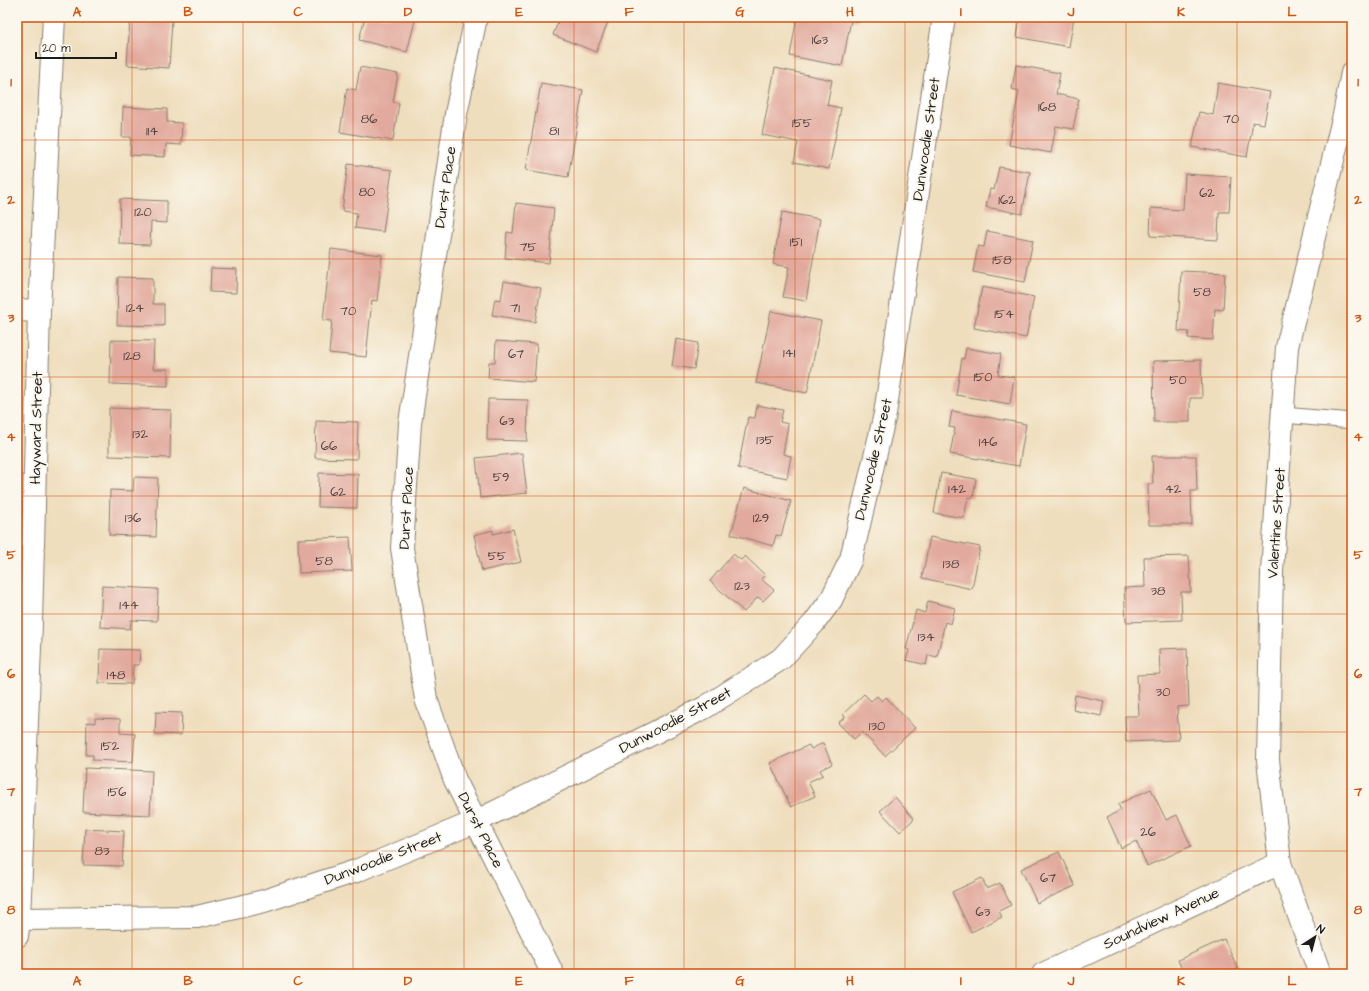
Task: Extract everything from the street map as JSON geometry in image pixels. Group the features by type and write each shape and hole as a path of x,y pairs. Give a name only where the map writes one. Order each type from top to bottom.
{"street":[{"name":"Hayward Street","path":"18,925 24,622 54,17"},
{"name":"Durst Place","path":"476,17 456,114 410,423 402,548 426,699 455,780 553,974"},
{"name":"Dunwoodie Street","path":"18,925 197,917 264,901 356,871 477,822 704,708 781,659 814,624 831,600 851,559 885,414 944,17"},
{"name":"Valentine Street","path":"1320,974 1280,863 1268,760 1272,572 1287,347 1344,115 1352,72"},
{"path":"17,310 39,311"},
{"name":"Soundview Avenue","path":"1043,974 1280,863"}],"lane":[{"path":"1283,415 1352,421"}],"building":[{"path":"163,17 163,20 172,20 169,68 127,65 130,18"},
{"path":"365,17 416,17 407,52 359,40"},
{"path":"560,17 610,17 596,52 553,35"},
{"path":"797,17 860,17 859,22 851,20 842,66 790,56"},
{"path":"1020,17 1074,17 1069,47 1017,37"},
{"path":"1016,65 1060,73 1056,94 1079,99 1073,129 1056,126 1051,153 1009,145 1019,91 1012,89"},
{"path":"360,67 398,74 393,102 399,103 393,141 340,132 347,88 356,90"},
{"path":"775,68 832,80 827,105 841,108 829,169 794,162 798,142 762,135"},
{"path":"541,83 583,90 568,177 526,170"},
{"path":"1218,83 1270,92 1264,124 1253,122 1247,157 1192,147 1199,112 1213,115"},
{"path":"123,107 167,109 167,122 182,123 181,145 166,144 165,157 130,155 131,137 122,137"},
{"path":"348,164 392,170 383,232 355,228 357,213 342,211"},
{"path":"999,167 1030,172 1022,214 986,207 990,189 994,190"},
{"path":"1185,174 1231,177 1229,212 1219,212 1218,240 1150,236 1151,208 1183,210"},
{"path":"120,199 167,201 167,223 151,222 150,245 119,244"},
{"path":"516,203 554,208 549,263 505,258 507,232 513,233"},
{"path":"782,212 820,219 806,301 783,297 789,267 773,264"},
{"path":"987,231 1033,240 1025,282 973,272 978,246 984,247"},
{"path":"331,249 382,255 377,301 372,300 366,357 329,353 332,321 323,320"},
{"path":"211,268 237,269 236,293 210,292"},
{"path":"1181,271 1225,273 1223,310 1215,309 1213,340 1188,338 1189,332 1178,331"},
{"path":"118,277 153,278 153,304 164,304 164,326 117,325"},
{"path":"504,281 541,288 535,322 492,315 495,299 501,300"},
{"path":"982,287 1034,297 1026,338 974,328"},
{"path":"771,311 821,321 807,393 756,383"},
{"path":"676,339 698,343 694,369 672,366"},
{"path":"111,340 154,341 153,369 168,369 168,386 110,384"},
{"path":"496,341 537,344 534,382 488,378 489,362 495,362"},
{"path":"966,348 1001,354 998,375 1014,377 1010,404 956,395 962,358 964,359"},
{"path":"1201,360 1202,398 1190,398 1190,422 1154,422 1153,361"},
{"path":"488,399 528,400 527,441 487,440"},
{"path":"757,405 783,410 780,422 788,424 783,454 791,456 787,478 738,468 748,417 755,418"},
{"path":"109,408 171,410 170,458 109,456"},
{"path":"952,411 1026,424 1019,466 950,454 955,428 949,427"},
{"path":"316,421 358,422 357,459 315,458"},
{"path":"522,453 527,493 480,498 476,458"},
{"path":"1152,456 1196,456 1197,491 1191,491 1192,525 1149,525 1148,484 1153,484"},
{"path":"319,473 358,474 357,508 318,507"},
{"path":"941,473 976,479 973,498 968,497 964,518 934,513"},
{"path":"134,477 158,478 156,537 109,535 110,490 133,491"},
{"path":"744,488 791,501 781,536 776,535 773,546 731,534"},
{"path":"513,529 521,562 482,571 474,535 493,530 493,534"},
{"path":"350,537 352,571 299,573 298,539"},
{"path":"930,537 980,547 972,589 922,578"},
{"path":"733,554 741,560 745,556 765,575 761,579 774,590 763,601 758,597 744,612 710,581"},
{"path":"1189,556 1191,592 1181,592 1182,620 1126,622 1124,588 1145,587 1144,557"},
{"path":"102,586 158,589 157,621 131,620 130,629 100,627"},
{"path":"928,601 955,608 951,624 945,622 937,657 928,655 926,665 906,660 909,650 906,649 916,610 925,613"},
{"path":"1187,648 1189,706 1177,707 1179,740 1126,742 1125,716 1139,716 1137,675 1160,674 1159,649"},
{"path":"100,649 140,650 139,665 133,665 132,684 99,683"},
{"path":"864,694 871,701 877,696 882,701 886,697 915,728 885,756 862,732 854,739 838,723 845,717 843,714"},
{"path":"1075,695 1104,701 1101,716 1073,710"},
{"path":"156,712 182,713 181,735 155,734"},
{"path":"95,718 120,719 120,733 135,734 133,762 93,760 93,755 86,755 87,722 95,723"},
{"path":"823,743 832,764 820,770 823,775 808,782 815,796 791,807 770,763 809,745 811,749"},
{"path":"85,768 152,771 150,815 83,812"},
{"path":"1151,789 1166,820 1177,815 1191,846 1147,866 1136,841 1121,848 1107,817 1121,810 1118,804"},
{"path":"895,797 914,819 900,832 880,811"},
{"path":"85,829 124,831 122,866 83,865"},
{"path":"1059,852 1075,886 1037,903 1021,869"},
{"path":"982,878 987,889 1000,883 1011,905 999,911 1002,917 971,932 952,892"},
{"path":"1224,939 1238,969 1227,974 1184,974 1178,960"}]}
